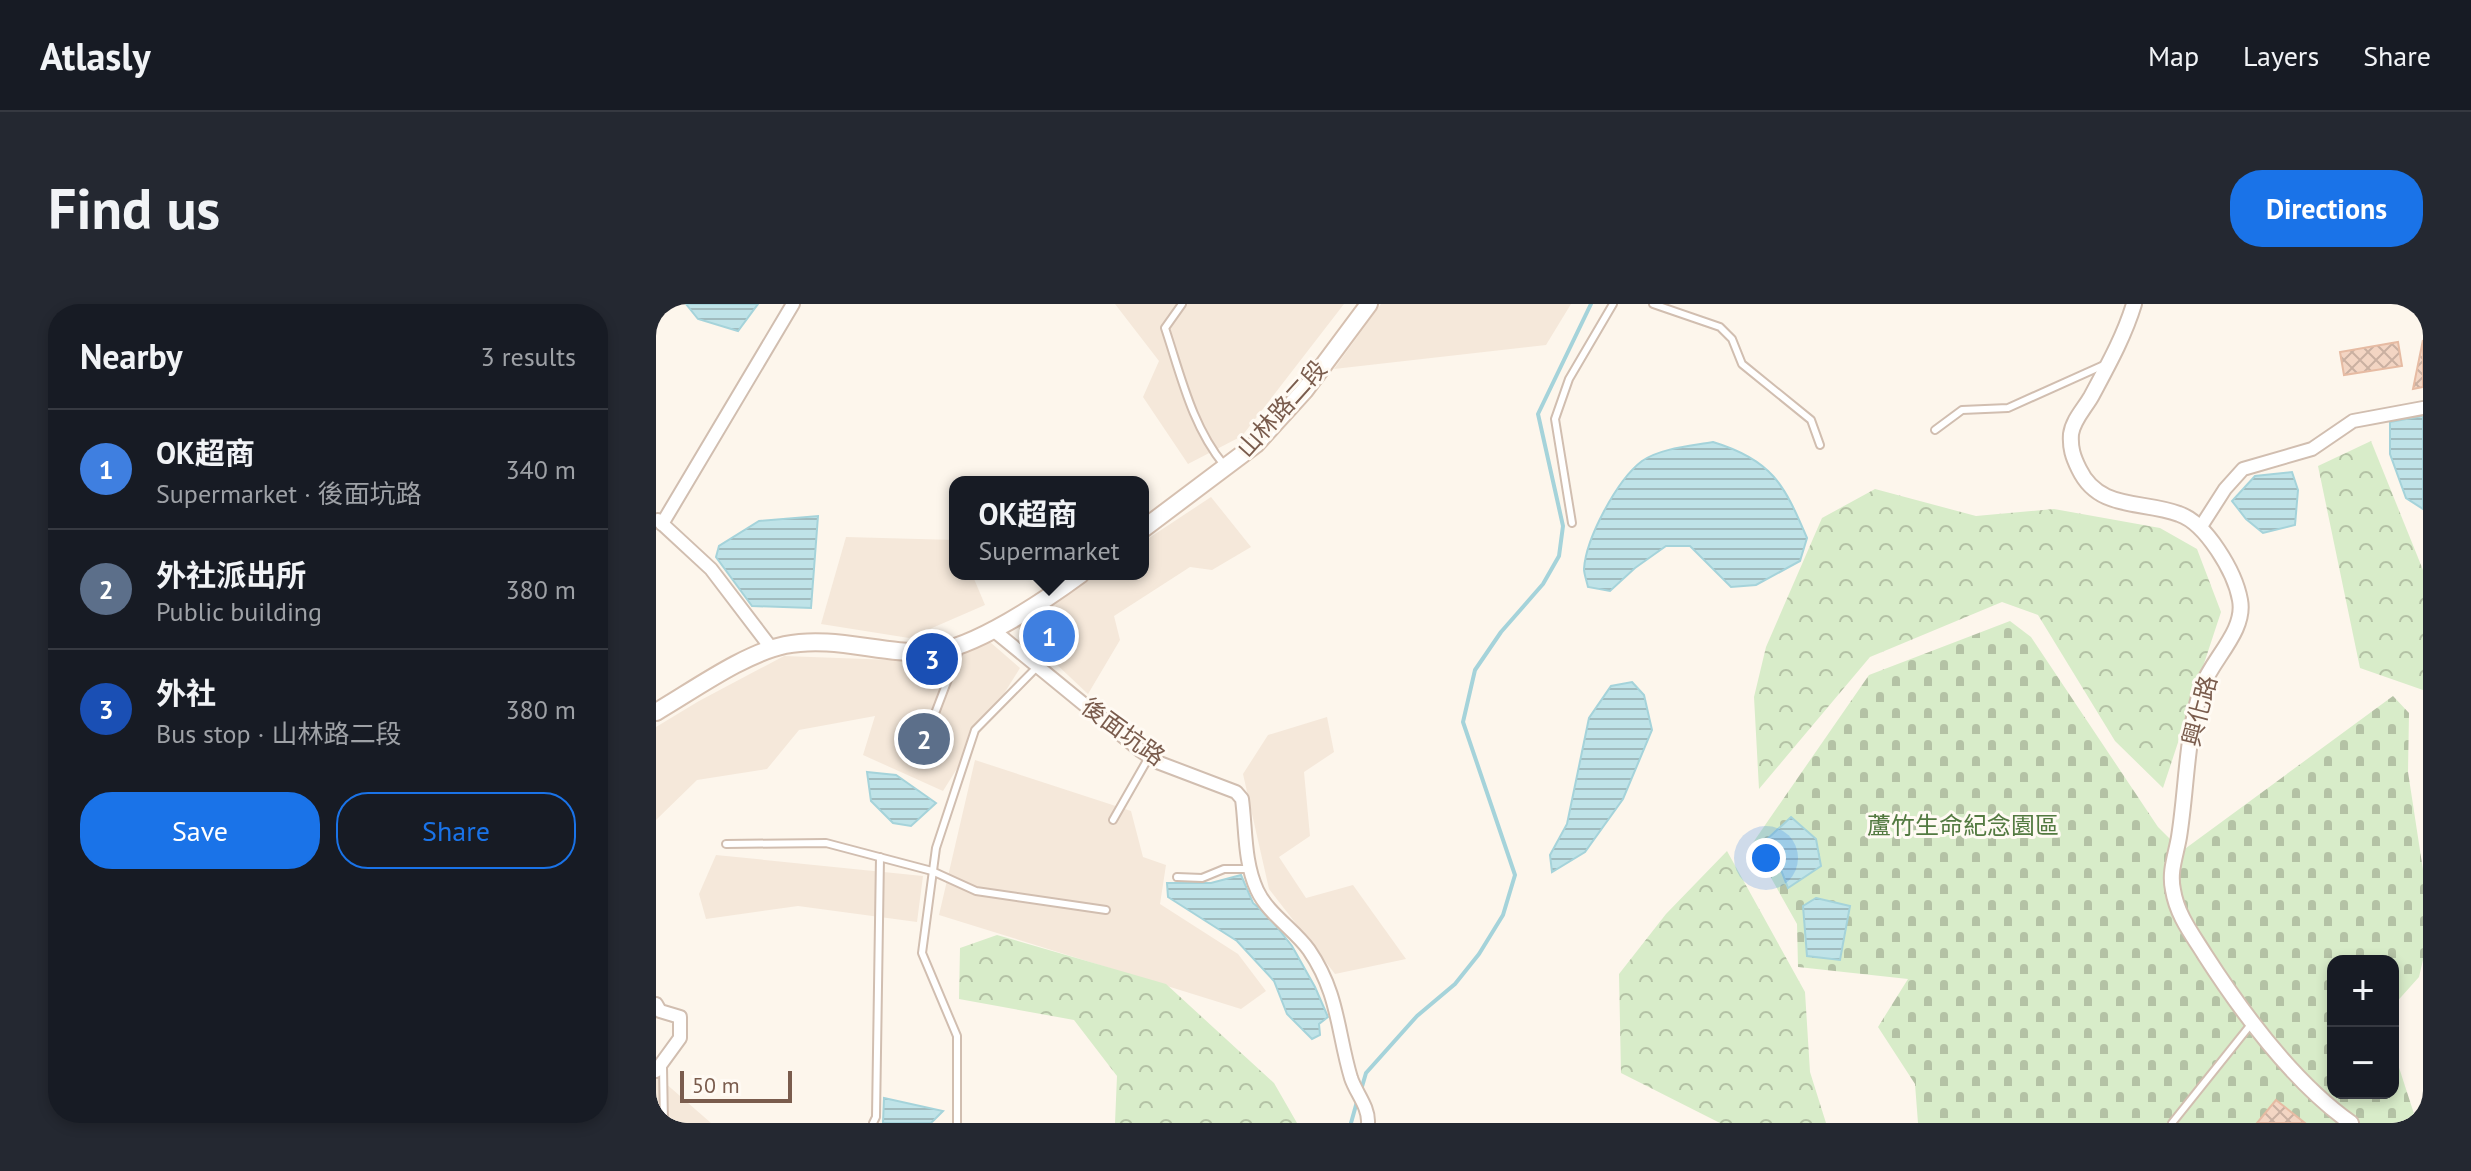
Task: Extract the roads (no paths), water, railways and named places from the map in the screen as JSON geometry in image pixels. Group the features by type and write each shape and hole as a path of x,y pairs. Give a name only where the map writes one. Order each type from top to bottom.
{"main road":[{"name":"山林路二段","path":"1149,525 1256,444 1287,411 1369,304"},
{"path":"656,712 772,649 809,642 830,642 929,652 961,644 992,629 1071,580"}],"street":[{"path":"772,649 711,569 659,522 793,304"},
{"name":"興化路","path":"2134,304 2109,363 2071,431 2072,453 2084,480 2103,497 2179,514 2194,521 2208,536 2232,577 2241,614 2203,686 2189,748 2179,838 2171,874 2173,893 2181,916 2252,1023 2320,1098 2351,1123"},
{"path":"2200,528 2225,489 2243,469 2312,449 2353,421 2423,408"},
{"name":"後面坑路","path":"992,629 1149,757 1236,792 1242,799 1250,869 1263,900 1309,951 1331,993 1354,1087 1367,1116"},
{"path":"656,1004 660,1011 680,1017 680,1038 659,1067"}],"lane":[{"path":"1182,304 1165,328 1195,418 1208,445 1227,468"},
{"path":"1572,523 1555,419 1569,379 1613,304"},
{"path":"1653,304 1720,327 1732,339 1742,364 1811,420 1820,445"},
{"path":"1935,430 1962,410 2008,408 2109,363"},
{"path":"934,716 961,644"},
{"path":"957,1123 957,1036 922,953 936,848 975,730 1038,666"},
{"path":"1113,820 1149,757"},
{"path":"726,844 826,843 932,871 976,891 1106,910"},
{"path":"873,1123 876,1117 880,857"},
{"path":"1177,877 1202,878 1224,869 1250,869"},
{"path":"2172,1123 2252,1023"},
{"path":"659,1067 664,1123"}],"water":[{"path":"686,304 758,304 738,331 698,319"},
{"path":"2423,416 2423,509 2406,498 2390,454 2390,422"},
{"path":"1713,442 1749,457 1774,476 1807,538 1800,561 1756,585 1731,587 1690,546 1666,546 1610,591 1588,587 1584,569 1590,542 1604,510 1632,470 1658,453"},
{"path":"2292,472 2298,490 2295,525 2263,533 2246,519 2232,501 2255,476"},
{"path":"818,516 811,608 752,606 716,557 719,546 759,521"},
{"path":"1632,682 1644,695 1652,730 1623,799 1585,852 1552,872 1550,855 1567,824 1589,718 1611,686"},
{"path":"867,772 896,775 936,803 911,826 893,823 871,801"},
{"path":"1791,817 1816,839 1821,866 1788,888 1775,854 1763,843"},
{"path":"1241,875 1253,903 1269,917 1292,946 1328,1017 1319,1024 1320,1035 1312,1039 1287,1014 1274,981 1237,941 1168,897 1167,883 1211,883"},
{"path":"1816,898 1850,906 1840,960 1807,956 1803,906"},
{"path":"884,1098 943,1111 931,1123 883,1123"}],"waterway":[{"path":"1361,1090 1366,1073 1417,1016 1455,984 1479,954 1503,915 1515,875 1463,722 1475,670 1501,632 1543,584 1559,556 1563,526 1538,414 1591,304"},
{"path":"1351,1123 1358,1098"}],"place":[{"name":"OK超商","path":"1049,636"},
{"name":"外社","path":"932,659"},
{"name":"外社派出所","path":"924,739"}],"park label":[{"name":"蘆竹生命紀念園區","path":"1963,826"}]}
